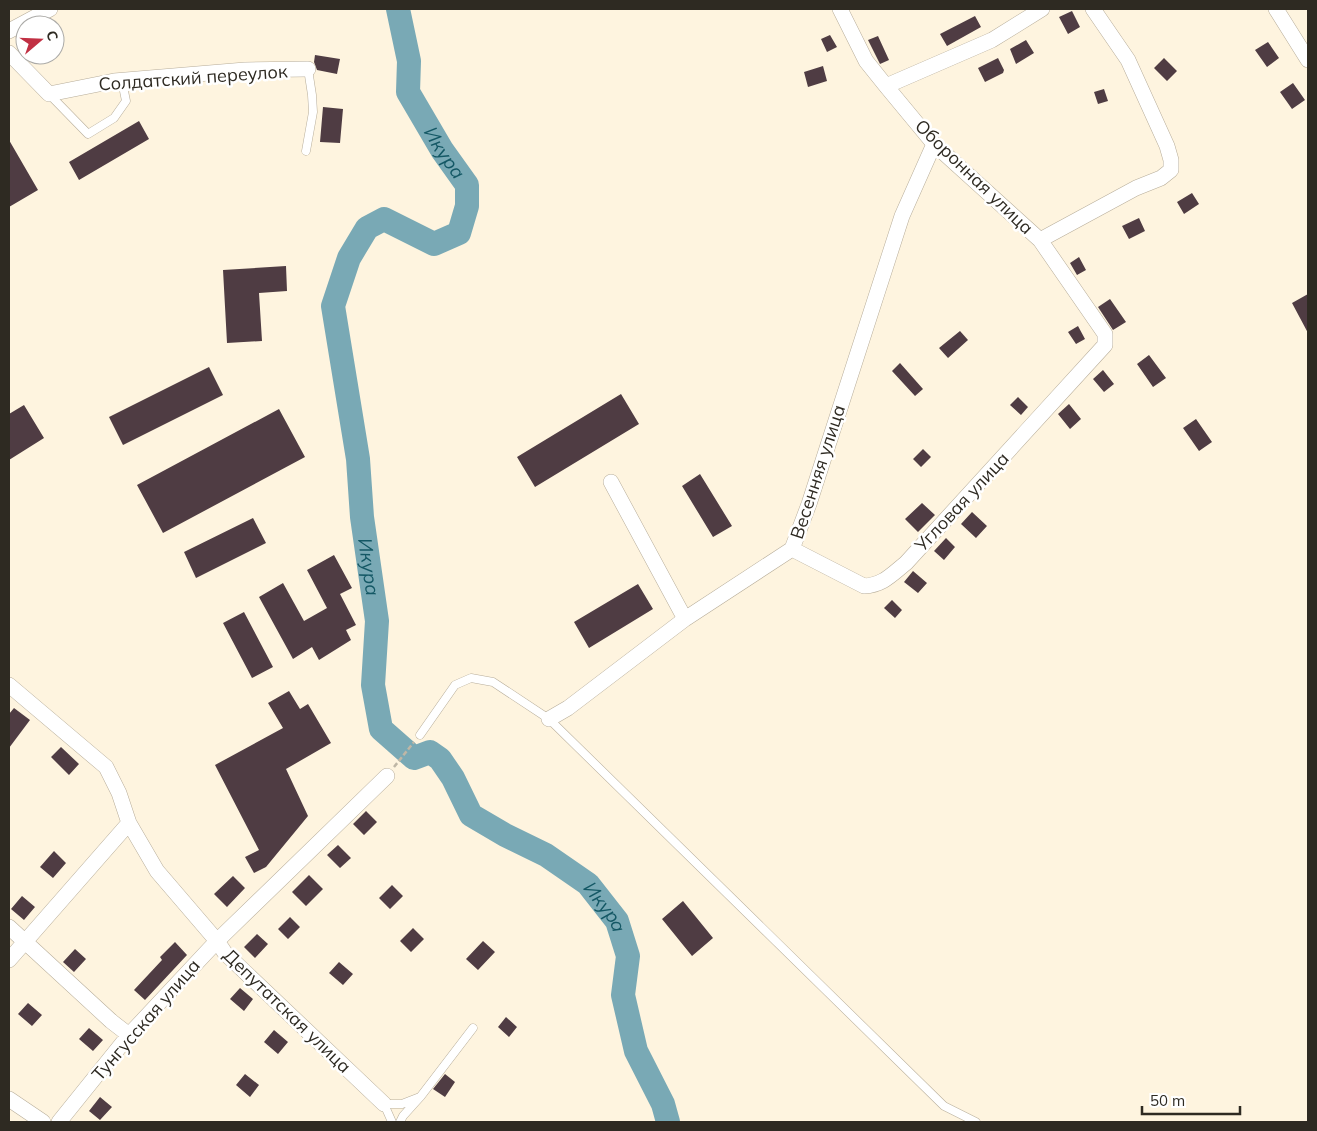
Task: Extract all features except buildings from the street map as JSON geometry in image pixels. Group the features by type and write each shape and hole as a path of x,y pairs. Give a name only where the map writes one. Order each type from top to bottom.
{"street":[{"path":"9,31 50,9"},
{"name":"Оборонная улица","path":"840,9 866,61 934,144 1040,240 1106,334 1105,345"},
{"path":"886,86 992,40 1042,9"},
{"path":"1040,240 1136,188 1160,178 1171,170 1171,160 1167,146 1128,60 1092,9"},
{"path":"1276,9 1308,60"},
{"path":"9,53 49,94"},
{"name":"Солдатский переулок","path":"49,94 114,81 244,70 308,69"},
{"name":"Весенняя улица","path":"549,719 568,708 685,619 792,549 812,494 902,216 934,144"},
{"name":"Угловая улица","path":"792,549 864,586 875,585 887,580 906,563 1105,345"},
{"path":"611,482 685,619"},
{"name":"Депутатская улица","path":"9,685 106,767 119,793 129,823 157,871 217,941 225,954 384,1104"},
{"name":"Тунгусская улица","path":"60,1122 129,1035 217,941 387,776"},
{"path":"9,960 129,823"},
{"path":"9,927 129,1035"},
{"path":"111,1020 129,1023 143,1021"},
{"path":"9,1099 43,1122"}],"lane":[{"path":"306,151 313,112 308,69"},
{"path":"49,94 88,134 114,118 126,101 123,86 114,81"},
{"path":"420,735 455,685 471,678 493,682 549,719 944,1106 976,1122"},
{"path":"400,1122 473,1028"},
{"path":"392,1122 384,1104 402,1104 421,1096"}],"path":[{"path":"387,776 420,735"}],"waterway":[{"name":"Икура","path":"398,9 409,61 408,92 442,150 467,185 467,206 459,233 434,244 384,219 367,228 349,258 333,306 358,459 362,517 377,621 373,685 381,729 414,758 430,752 440,759 453,778 471,815 505,835 546,855 588,884 617,921 628,956 623,995 636,1051 663,1104 668,1122"}]}
